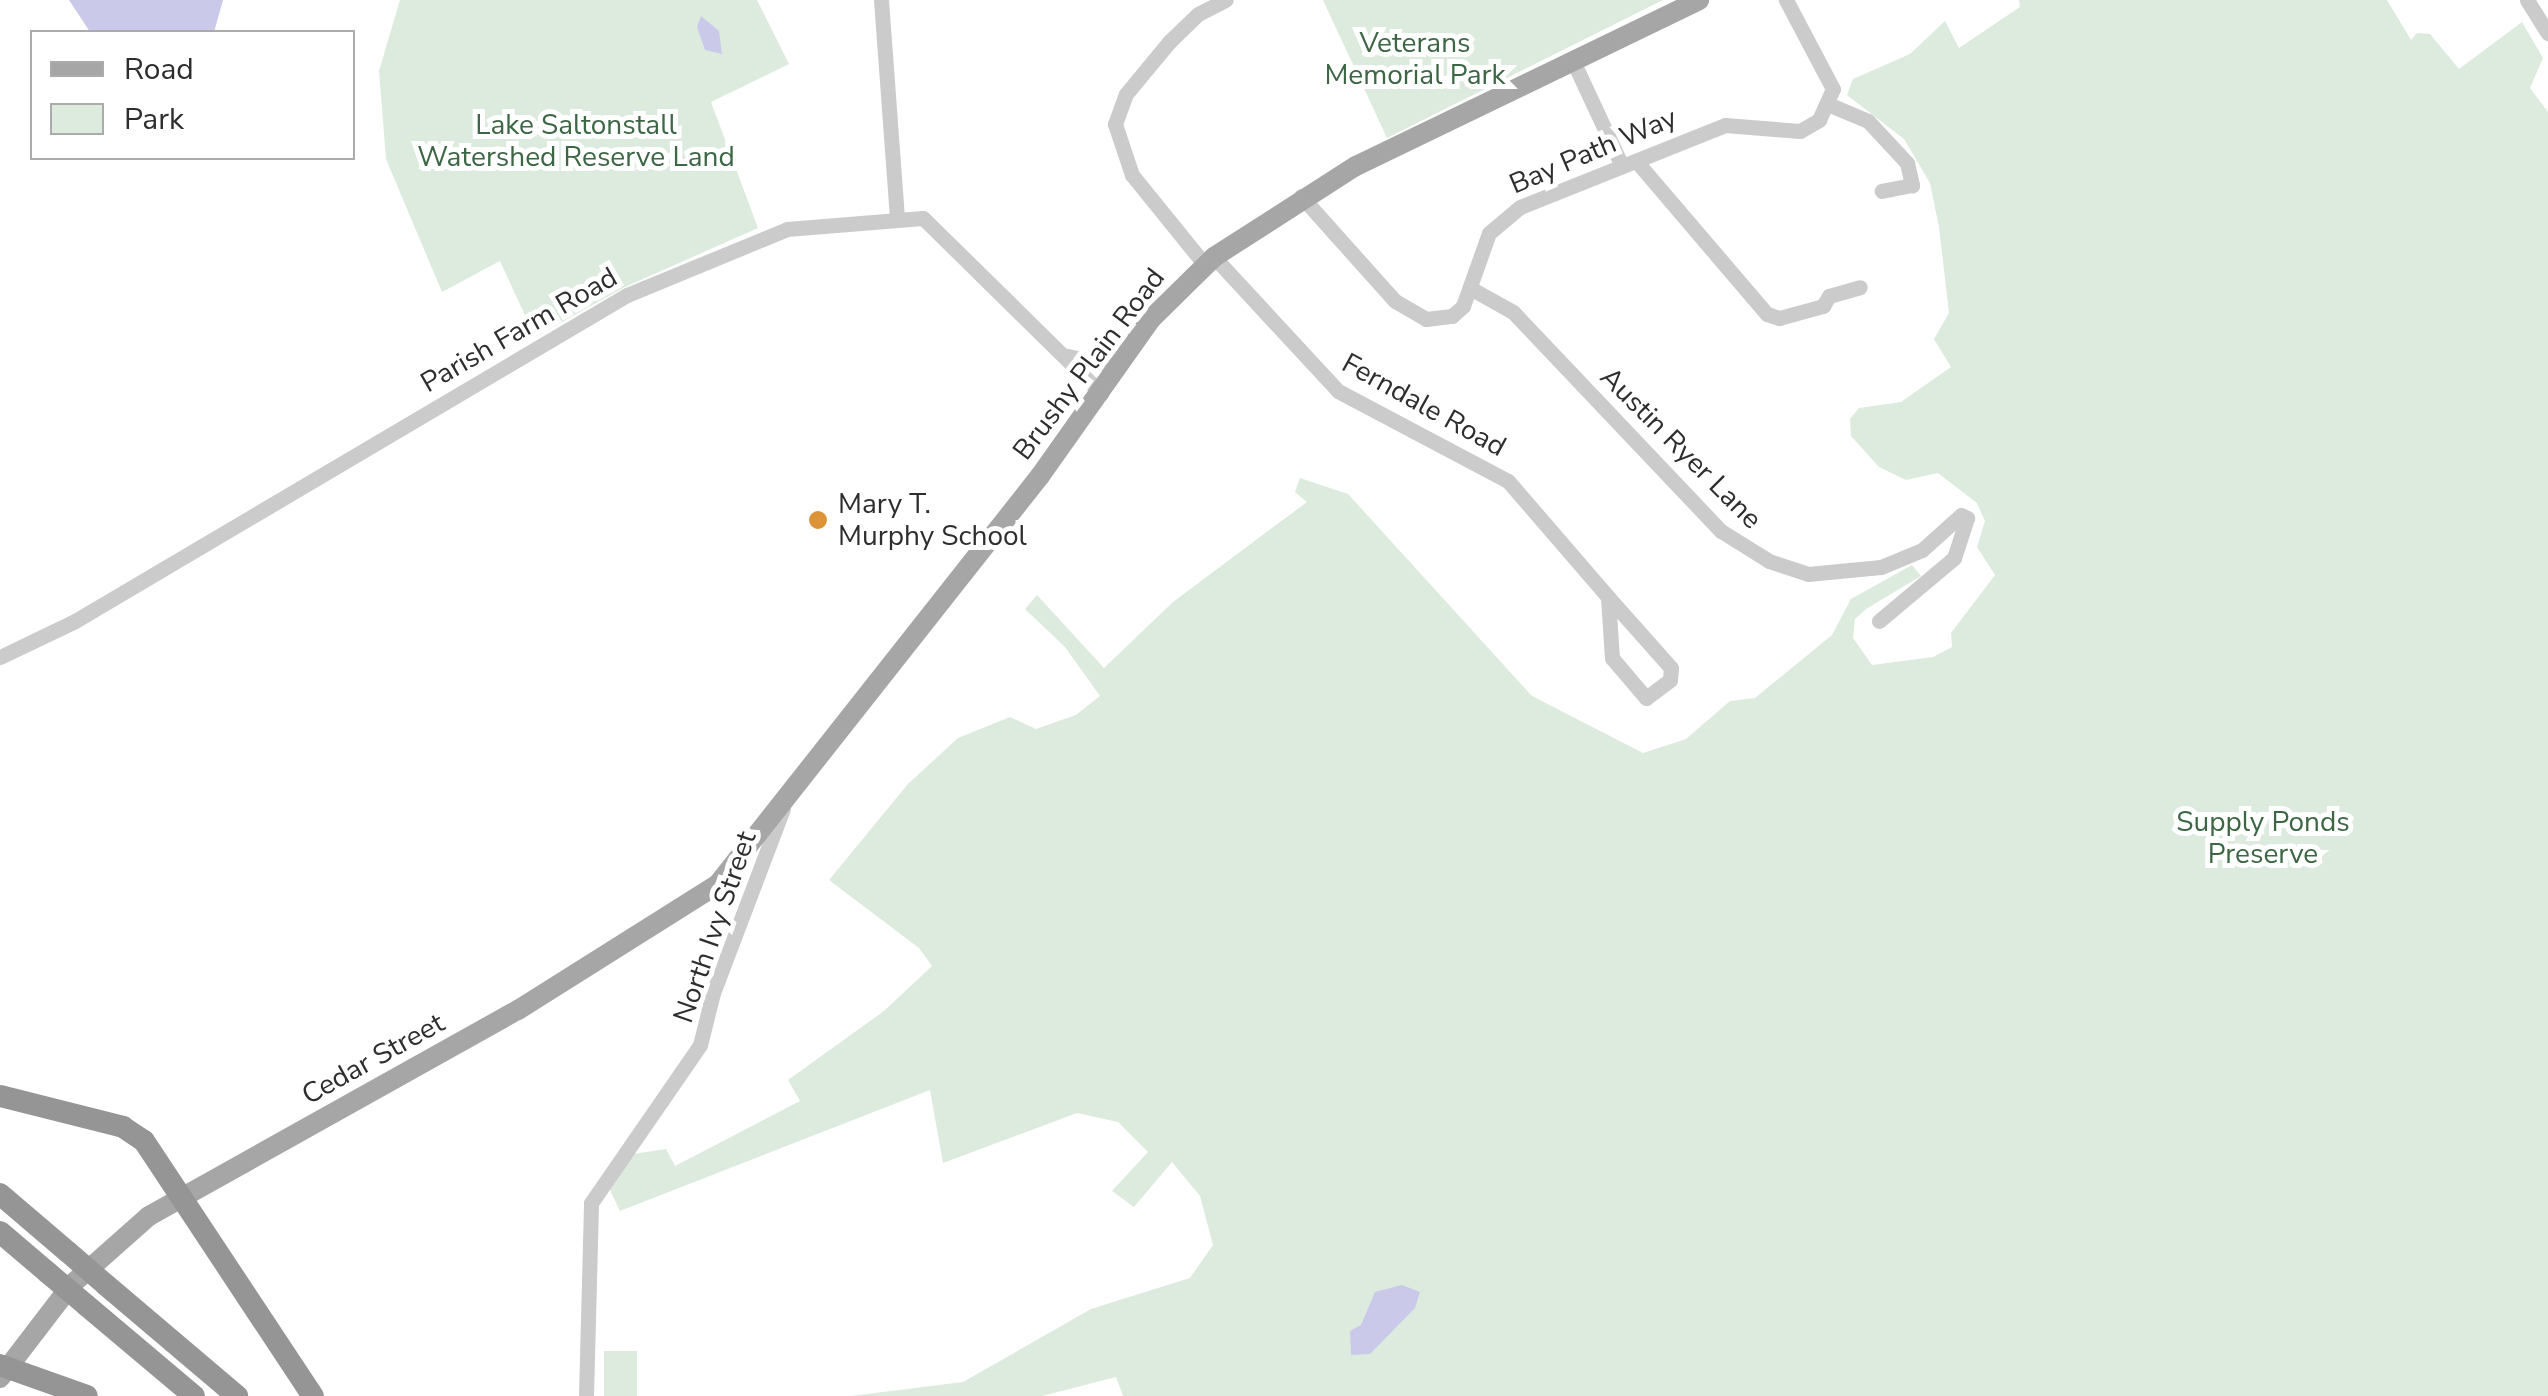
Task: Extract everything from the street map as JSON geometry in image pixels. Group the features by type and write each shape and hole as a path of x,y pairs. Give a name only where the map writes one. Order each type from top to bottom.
{"highway":[{"path":"0,1096 134,1133 185,1194 313,1396"},
{"path":"0,1194 237,1396"},
{"path":"0,1232 194,1396"},
{"path":"2,1370 87,1396"}],"main road":[{"name":"Brushy Plain Road","path":"786,802 1101,393 1166,301 1210,260 1301,196 1699,0"},
{"name":"Cedar Street","path":"2,1370 105,1250 185,1194 518,1010 718,884 786,802"}],"street":[{"path":"882,0 897,219"},
{"path":"1195,7 1226,0"},
{"path":"1786,0 1833,89 1830,105 1868,120 1907,163 1912,185 1882,191"},
{"path":"2526,0 2548,33"},
{"name":"Ferndale Road","path":"1195,7 1126,94 1115,124 1118,150 1132,175 1338,391 1508,481 1671,668 1670,680 1646,698 1612,658 1608,597"},
{"path":"1573,61 1629,164 1767,314 1779,318 1823,306 1829,296 1860,287"},
{"name":"Bay Path Way","path":"1301,196 1375,281 1414,314 1439,321 1452,316 1470,288 1489,233 1503,219 1725,125 1800,131 1830,105"},
{"name":"Parish Farm Road","path":"0,656 76,621 626,295 787,229 923,218 939,227 1101,393"},
{"name":"Austin Ryer Lane","path":"1470,288 1514,312 1721,530 1769,561 1808,574 1882,567 1922,550 1962,515 1967,518 1954,558 1878,620"},
{"path":"1060,352 1102,363 1136,342"},
{"name":"North Ivy Street","path":"586,1396 591,1203 700,1045 713,993 786,802"}],"green space":[{"name":"Lake Saltonstall Watershed Reserve Land","path":"400,0 757,0 789,64 711,102 758,228 625,287 535,337 500,261 442,292 386,159 379,71"},
{"name":"Veterans Memorial Park","path":"1323,0 1663,0 1387,138"},
{"name":"Supply Ponds Preserve","path":"2019,0 2387,0 2411,40 2417,33 2430,34 2459,69 2522,22 2543,58 2530,88 2548,112 2548,1396 1123,1396 1116,1377 1042,1396 851,1396 963,1382 1091,1309 1190,1278 1213,1245 1200,1196 1172,1162 1134,1207 1112,1191 1148,1152 1118,1122 1077,1113 943,1163 930,1090 620,1211 610,1190 633,1154 666,1149 675,1166 800,1101 788,1080 884,1011 932,966 919,948 829,880 908,784 958,738 1010,717 1036,729 1076,715 1100,696 1065,647 1025,609 1037,595 1104,668 1173,602 1307,502 1295,492 1300,478 1348,494 1532,696 1643,753 1686,739 1730,701 1755,698 1832,635 1851,599 1912,565 1921,576 1855,619 1853,638 1872,665 1933,657 1952,647 1951,633 1995,575 1977,547 1985,521 1977,503 1938,473 1906,480 1879,467 1851,436 1850,419 1859,408 1901,402 1951,367 1934,339 1949,313 1939,227 1930,183 1904,139 1847,95 1853,79 1910,54 1945,21 1959,48 2020,7"},
{"path":"604,1351 637,1351 637,1396 604,1396"}],"water":[{"path":"69,0 223,0 215,30 89,30"},
{"path":"701,16 719,31 722,54 705,50 697,27"},
{"path":"1402,1285 1420,1292 1415,1308 1370,1354 1351,1355 1350,1331 1361,1325 1375,1292"}],"place":[{"name":"Mary T. Murphy School","path":"818,520"}]}
